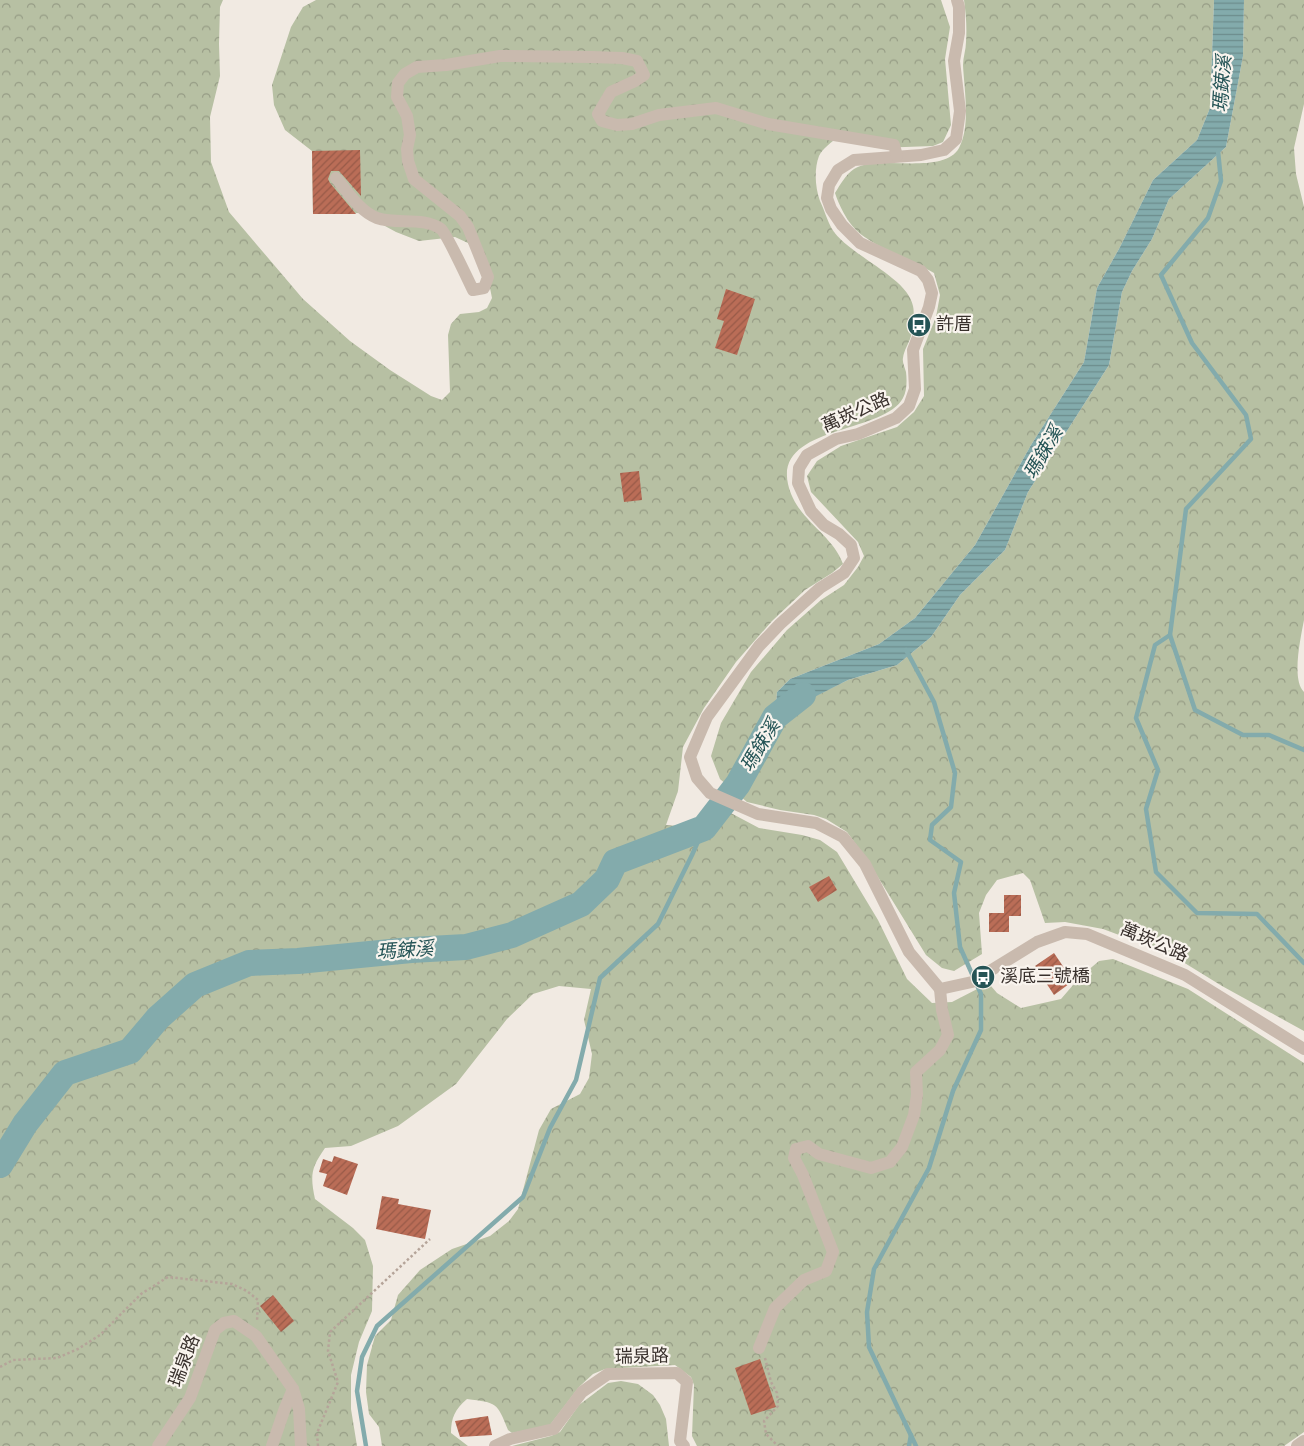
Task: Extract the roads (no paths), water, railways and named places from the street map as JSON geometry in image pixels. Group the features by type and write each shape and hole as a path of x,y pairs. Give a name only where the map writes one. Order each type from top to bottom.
{"street":[{"name":"萬崁公路","path":"957,0 959,7 959,33 954,61 960,111 956,139 944,150 921,155 854,160 838,170 829,185 827,198 842,225 860,243 921,271 928,280 932,293 929,307 913,350 915,389 909,406 896,418 858,434 836,439 807,455 799,468 798,483 811,511 824,525 851,544 854,558 844,573 820,588 759,646 707,717 690,757 696,778 710,793 758,814 816,824 843,837 865,864 909,952 940,989 978,979 1037,942 1065,932 1087,934 1185,974 1304,1049"},
{"path":"336,178 362,208 375,217 392,222 428,223 442,230 473,290 484,288 488,278 468,227 460,216 414,179 408,160 407,149 410,136 407,116 397,97 398,83 405,74 417,67 446,65 500,56 622,58 637,61 644,75 611,92 598,114 602,120 617,125 632,124 659,115 716,108 768,124 894,145 897,156"},
{"path":"759,1348 775,1308 804,1280 826,1271 833,1252 803,1175 794,1158 796,1149 808,1146 819,1154 871,1168 890,1162 902,1147 914,1115 917,1095 916,1072 940,1050 948,1035 942,1010 940,989"},
{"name":"瑞泉路","path":"158,1446 190,1398 215,1330 224,1323 234,1321 256,1336 293,1389 299,1409 301,1446"},
{"name":"瑞泉路","path":"495,1446 510,1439 554,1429 582,1392 608,1374 677,1374 687,1382 680,1441 684,1446"},
{"path":"272,1446 293,1389"},
{"path":"1297,1446 1304,1441"}],"water":[{"name":"瑪鋉溪","path":"1214,0 1244,0 1243,56 1226,147 1169,199 1152,239 1132,271 1122,292 1109,365 1028,492 1005,550 960,595 931,637 897,665 848,680 775,717 777,692 790,679 879,644 915,618 975,545 1031,445 1084,362 1097,288 1120,247 1153,180 1197,140 1210,108"}],"waterway":[{"path":"1218,151 1221,181 1208,218 1161,275 1192,343 1246,415 1251,439 1186,509 1170,635 1155,645 1136,718 1158,770 1146,809 1156,872 1197,913 1257,914 1304,963"},
{"path":"1170,635 1195,710 1243,735 1269,735 1304,750"},
{"path":"906,650 934,702 955,773 951,807 932,825 930,840 961,862 954,893 960,947 981,994 981,1030 953,1091 929,1168 874,1269 867,1312 869,1347 916,1446"},
{"name":"瑪鋉溪","path":"0,1165 25,1124 65,1073 130,1051 158,1018 195,985 249,963 298,961 411,950 466,947 512,935 581,904 607,879 615,862 704,828 738,784 775,717 803,695"},
{"path":"366,1446 357,1391 362,1357 377,1326 523,1197 550,1128 576,1080 600,978 658,924 704,828"},
{"path":"909,1446 911,1435"}],"place":[{"name":"許厝","path":"919,325"},
{"name":"溪底三號橋","path":"983,977"}]}
